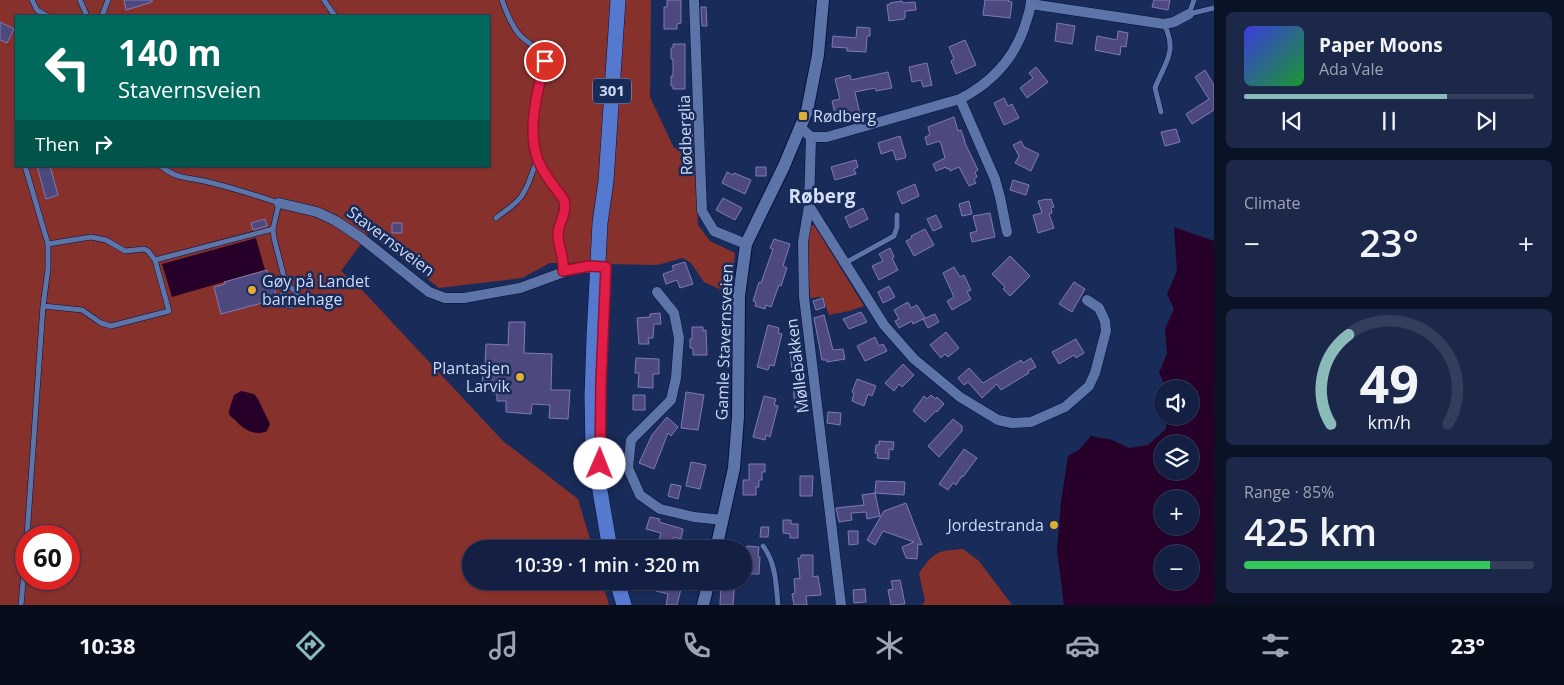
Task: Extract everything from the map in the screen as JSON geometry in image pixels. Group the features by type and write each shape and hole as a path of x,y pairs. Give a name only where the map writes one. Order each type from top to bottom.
{"main road":[{"name":"301","path":"609,540 593,450 592,367 607,222 606,181 618,0"},
{"path":"620,590 624,605"}],"street":[{"name":"Rødberglia","path":"694,0 702,210 714,231 746,244"},
{"name":"Gamle Stavernsveien","path":"718,540 734,468 738,418 739,296 746,244 784,166 807,111 818,55 824,0"},
{"path":"801,128 811,137 827,137 960,99 976,91 994,76 1017,46 1024,30 1031,2 1164,24 1174,22 1189,14"},
{"path":"960,99 995,179 1007,232"},
{"name":"Møllebakken","path":"811,137 809,206 803,242 804,297 841,605"},
{"name":"Stavernsveien","path":"280,202 317,212 336,221 360,237 430,292 445,298 464,298 520,288 563,271 575,268 602,267"},
{"path":"809,206 884,326 914,359 960,397 998,420 1012,423 1031,422 1065,407 1089,386 1095,374 1106,331 1098,308 1087,300"},
{"path":"657,292 674,313 679,338 676,378 671,400 631,440 628,468 640,495 660,509 694,517 722,520"},
{"path":"703,605 706,590"}],"lane":[{"path":"32,0 37,10 44,15"},
{"path":"80,0 87,15"},
{"path":"102,15 108,0"},
{"path":"324,0 334,15"},
{"path":"502,0 511,23 518,34 540,51 545,61 537,94 534,117 534,145 538,160 564,200 565,205 558,230 558,242 564,262 563,271"},
{"path":"1189,14 1194,0"},
{"path":"1189,14 1214,8"},
{"path":"1161,112 1154,88 1164,69 1171,45 1170,36 1164,24"},
{"path":"496,218 525,192 538,160"},
{"path":"25,167 48,244 48,269 43,306 28,525"},
{"path":"162,167 172,175 203,181 280,202 273,229 286,284"},
{"path":"845,263 894,236 896,234 897,215"},
{"path":"156,260 273,229"},
{"path":"43,306 82,310 101,323 111,326 169,311 156,260 148,251 126,251 100,238 48,244"},
{"path":"763,546 773,567 778,605"},
{"path":"21,605 22,590"}],"shaded area":[{"path":"0,0 651,0 650,97 674,148 694,152 698,225 710,241 735,253 731,294 704,282 691,263 683,258 657,265 550,263 522,278 439,288 369,233 341,271 362,290 503,441 578,499 590,540 462,540 462,590 605,590 609,605 0,605"},
{"path":"809,225 813,225 816,228 864,306 829,315 823,298 810,298 806,247"},
{"path":"1174,227 1214,241 1214,605 1064,605 1057,550 1061,502 1068,456 1080,449 1091,436 1112,440 1129,448 1148,445 1154,440 1154,480 1199,480 1199,435 1159,435 1166,429 1166,425 1199,425 1199,380 1162,380 1159,373 1167,353 1165,329 1174,309 1167,294 1177,271"},
{"path":"256,238 265,270 172,297 162,264"},
{"path":"241,391 254,394 258,399 270,424 267,431 254,433 242,426 230,415 229,411 234,395"},
{"path":"963,549 979,561 1012,605 922,605 925,601 919,573 933,556 947,550"}],"building":[{"path":"124,0 152,0 152,2 126,10"},
{"path":"667,0 681,0 681,23 677,24 677,29 664,29 664,7 667,7"},
{"path":"985,0 1009,0 1012,2 1010,18 983,15"},
{"path":"1154,0 1170,0 1168,10 1152,7"},
{"path":"902,1 903,3 915,2 916,10 905,11 904,19 889,21 887,5"},
{"path":"701,7 706,7 707,26 702,26"},
{"path":"0,22 14,29 7,43 0,40"},
{"path":"1057,23 1075,26 1072,44 1055,41"},
{"path":"857,27 870,28 870,36 867,36 866,52 847,51 847,48 832,47 833,36 856,38"},
{"path":"1118,31 1128,33 1126,47 1121,46 1120,55 1095,50 1097,36 1117,40"},
{"path":"965,40 976,65 956,74 951,61 954,59 949,47"},
{"path":"673,44 685,44 685,89 673,89 673,86 671,86 673,59 671,59 671,48 673,48"},
{"path":"927,63 932,85 923,87 921,80 912,82 909,67"},
{"path":"1036,67 1048,82 1027,98 1020,88 1033,78 1029,73"},
{"path":"1205,70 1214,85 1214,110 1192,124 1186,114 1209,99 1195,77"},
{"path":"888,72 892,88 876,91 875,88 855,92 860,114 848,117 847,113 835,114 832,101 840,99 835,79 850,75 851,80"},
{"path":"1004,98 1008,106 1012,104 1019,118 1004,125 994,103"},
{"path":"692,117 693,149 685,150 683,118"},
{"path":"954,117 958,131 961,130 964,141 978,170 975,172 977,177 974,179 976,183 969,186 959,167 950,171 946,167 936,171 933,164 945,158 940,141 927,145 925,137 930,135 928,127"},
{"path":"1176,129 1180,142 1165,146 1161,132"},
{"path":"900,136 905,158 896,160 893,150 881,154 878,143"},
{"path":"1021,141 1024,147 1039,154 1031,171 1015,163 1019,156 1013,145"},
{"path":"856,160 858,167 854,169 856,174 835,180 831,167"},
{"path":"37,167 50,167 58,195 46,199"},
{"path":"756,167 766,167 766,176 756,176"},
{"path":"727,172 751,180 745,194 722,183"},
{"path":"1013,180 1029,185 1026,195 1010,190"},
{"path":"915,184 919,196 902,204 897,192"},
{"path":"723,198 742,208 735,220 716,210"},
{"path":"1051,199 1054,207 1051,208 1052,213 1049,214 1054,228 1038,233 1033,215 1042,213 1038,201"},
{"path":"969,201 972,214 962,216 959,204"},
{"path":"863,208 868,219 850,228 845,217"},
{"path":"990,213 995,237 972,242 970,233 977,231 973,216"},
{"path":"936,215 942,227 933,231 927,219"},
{"path":"265,219 267,226 253,230 251,223"},
{"path":"392,223 402,223 402,233 392,233"},
{"path":"925,229 934,245 914,256 906,241 912,238 911,236"},
{"path":"774,239 790,244 783,266 787,268 771,307 766,305 765,309 755,306 756,302 753,301 773,249 770,248"},
{"path":"890,248 894,257 892,258 898,270 879,280 872,266 883,261 879,254"},
{"path":"1010,256 1030,276 1010,296 1003,289 1005,287 992,274"},
{"path":"685,262 693,284 680,288 677,280 666,284 663,274 674,270 672,266"},
{"path":"954,267 960,277 964,275 971,290 967,292 971,299 952,310 947,301 954,297 943,273"},
{"path":"267,270 268,275 272,278 277,299 221,314 214,287 225,284 224,282"},
{"path":"1074,282 1085,289 1072,312 1059,304"},
{"path":"889,286 895,297 883,303 878,292"},
{"path":"823,298 825,307 816,310 813,301"},
{"path":"908,302 911,308 917,305 925,318 913,324 912,321 899,328 895,321 899,319 894,310"},
{"path":"861,312 867,322 849,329 843,319"},
{"path":"660,313 661,324 654,324 653,338 648,338 649,344 639,344 637,318 650,317 650,314"},
{"path":"935,314 939,322 928,328 923,319"},
{"path":"824,315 833,350 843,349 845,359 827,362 827,360 822,360 814,318"},
{"path":"509,322 525,322 524,353 552,354 551,390 570,390 568,419 549,418 550,405 532,404 531,414 506,412 506,401 497,401 497,394 494,394 495,389 482,388 486,344 508,345"},
{"path":"768,325 779,328 778,333 782,334 774,366 770,365 768,370 757,367"},
{"path":"692,327 703,327 703,331 706,330 707,355 693,355 693,348 690,348"},
{"path":"946,332 959,348 948,357 945,354 941,358 930,345"},
{"path":"875,337 879,346 883,344 887,351 865,361 857,346"},
{"path":"1076,339 1084,353 1076,358 1074,355 1059,364 1052,352"},
{"path":"799,349 802,370 792,371 790,350"},
{"path":"636,358 659,359 659,374 653,374 653,388 638,387 639,373 635,373"},
{"path":"1031,358 1036,367 1028,371 1029,373 1001,390 997,384 982,398 968,382 964,385 958,378 969,368 983,383 1021,360 1023,363"},
{"path":"903,364 914,375 902,387 899,384 894,391 885,383"},
{"path":"857,379 876,386 872,396 868,394 864,406 852,401 854,393 852,392"},
{"path":"793,385 803,385 805,407 795,408"},
{"path":"686,392 704,395 698,430 681,428"},
{"path":"633,395 645,395 645,410 633,410"},
{"path":"931,395 936,399 937,397 944,404 925,422 913,411 924,396 927,399"},
{"path":"764,396 776,399 774,405 778,406 770,437 766,435 765,440 753,437"},
{"path":"828,412 841,413 840,425 827,423"},
{"path":"667,417 678,427 671,436 668,433 654,469 639,463 652,435"},
{"path":"953,419 962,426 962,431 939,457 928,446"},
{"path":"879,441 894,442 893,450 889,449 889,459 877,458 878,453 875,453 876,445 879,445"},
{"path":"964,449 977,458 956,485 953,483 948,490 939,484"},
{"path":"691,462 706,465 700,489 686,486"},
{"path":"749,464 765,464 762,480 759,480 759,487 756,487 756,495 743,495 743,480 749,480"},
{"path":"800,476 813,476 812,496 800,496"},
{"path":"876,481 905,482 904,495 875,493"},
{"path":"671,484 681,486 678,499 668,496"},
{"path":"875,493 880,516 867,519 866,512 851,513 852,520 839,522 836,508 864,505 862,495"},
{"path":"906,503 922,545 918,544 917,559 906,558 902,547 914,542 883,531 875,545 867,540 884,511"},
{"path":"650,517 660,519 659,522 683,529 681,539 674,537 673,540 659,540 661,533 646,529"},
{"path":"783,520 791,520 791,524 798,524 798,538 790,538 790,534 783,533"},
{"path":"761,527 769,527 768,537 760,537"},
{"path":"848,531 858,531 858,544 849,545"},
{"path":"752,546 759,547 759,574 752,574"},
{"path":"801,555 813,555 813,577 818,576 821,595 806,596 807,605 794,605 792,594 795,593 794,579 800,578 798,558 801,558"},
{"path":"900,580 905,604 891,605 888,590 893,589 891,581"},
{"path":"865,589 866,602 854,603 853,590"},
{"path":"681,590 677,605 666,605 668,594 656,591"},
{"path":"721,590 734,590 733,605 720,605"}],"place":[{"name":"Rødberg","path":"803,116"},
{"name":"Gøy på Landet barnehage","path":"252,290"},
{"name":"Plantasjen Larvik","path":"520,377"},
{"name":"Jordestranda","path":"1054,525"}],"district":[{"name":"Røberg","path":"822,196"}],"route":[{"path":"545,61 537,94 534,117 534,145 540,164 564,200 564,210 558,230 558,242 564,262 563,271 589,266 606,267 600,464"}]}
